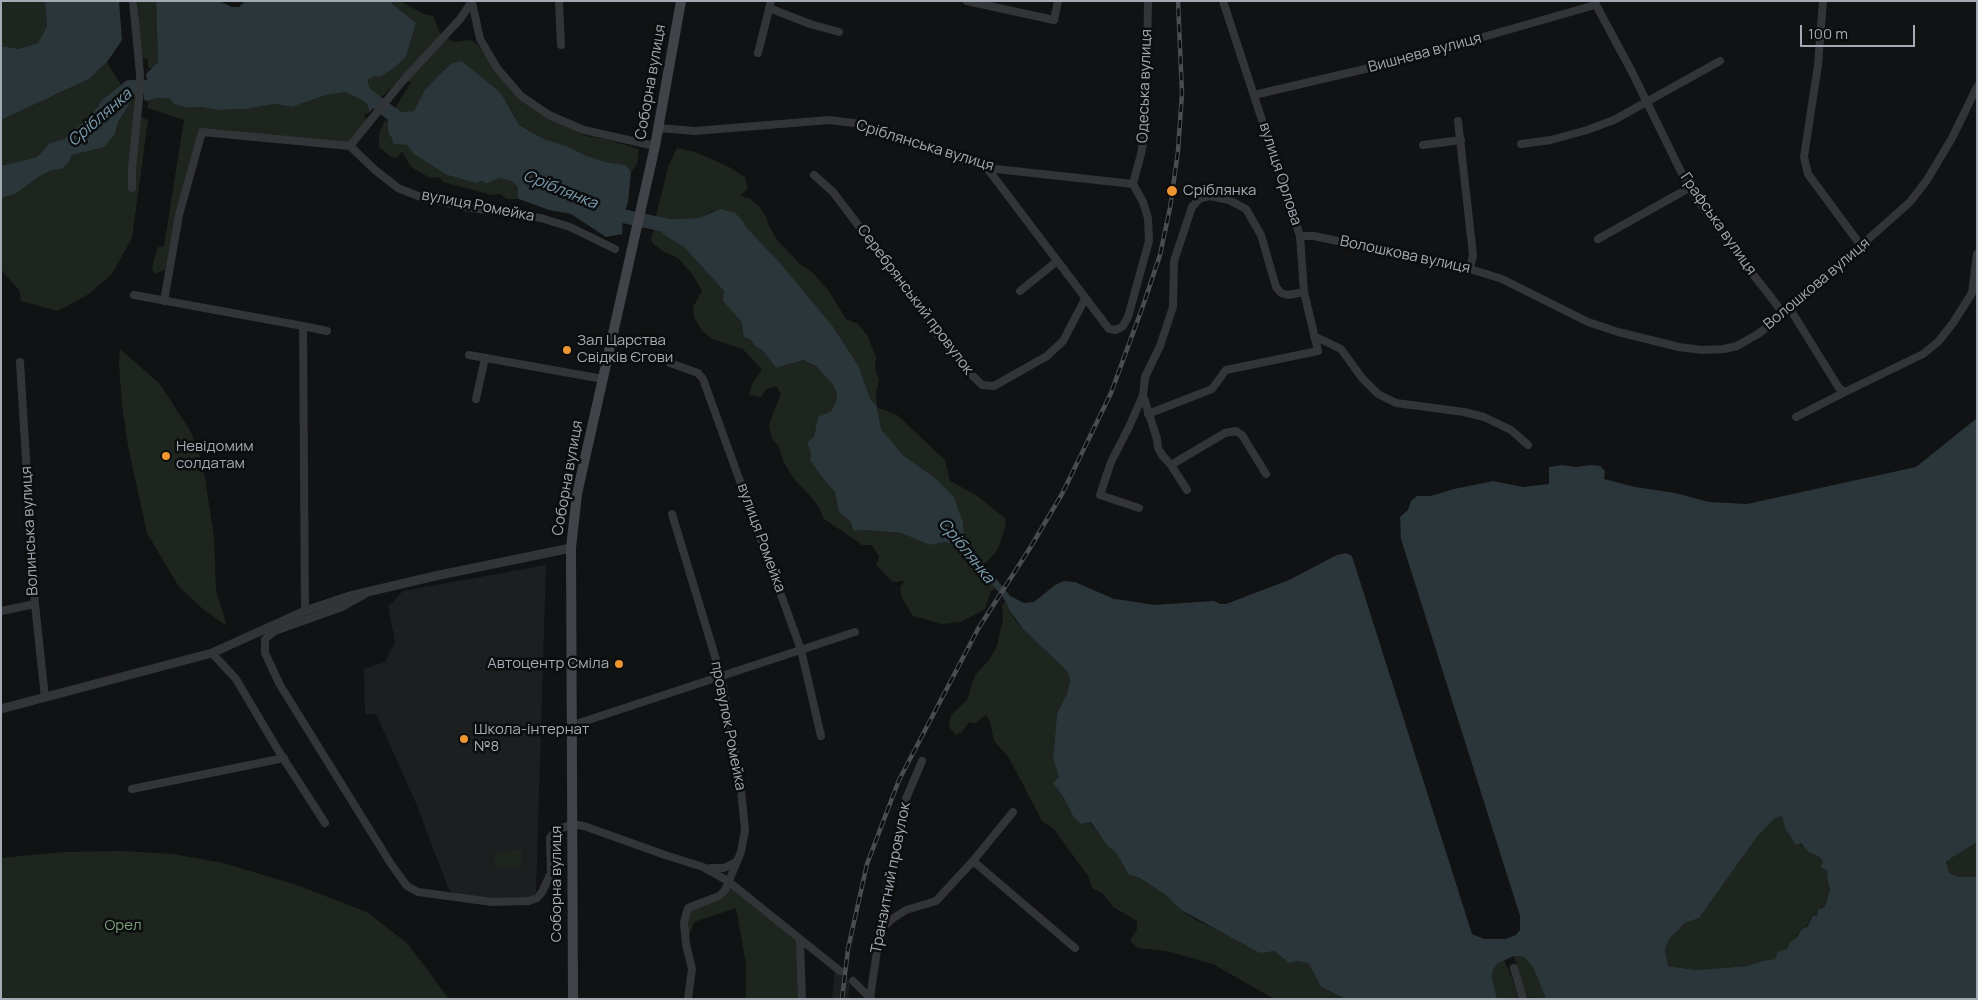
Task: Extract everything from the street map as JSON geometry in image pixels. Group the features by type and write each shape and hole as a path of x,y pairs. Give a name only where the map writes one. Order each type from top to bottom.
{"main road":[{"name":"Соборна вулиця","path":"573,999 571,548 578,494 655,146 681,1"}],"street":[{"path":"132,188 140,74 133,1"},
{"path":"164,300 179,215 202,132 350,146 400,84 461,18 472,1"},
{"path":"472,1 480,39 497,68 521,96 549,115 584,130 655,146"},
{"path":"559,1 561,45"},
{"path":"967,1 1054,20 1058,1"},
{"name":"Одеська вулиця","path":"1133,184 1146,127 1148,1"},
{"name":"вулиця Орлова","path":"1148,414 1212,389 1226,370 1318,351 1304,292 1300,236 1223,1"},
{"path":"1823,1 1818,66 1804,157 1808,174 1862,246"},
{"name":"Вишнева вулиця","path":"1254,95 1399,62 1594,3"},
{"name":"Графська вулиця","path":"1594,3 1647,102 1666,145 1689,188 1727,241 1787,312 1839,388 1845,392"},
{"path":"758,53 770,5 810,24 839,32"},
{"path":"1522,144 1551,140 1588,130 1614,120 1720,62"},
{"name":"Волошкова вулиця","path":"1300,236 1314,236 1470,269 1502,279 1588,322 1618,332 1679,347 1702,350 1724,349 1737,346 1758,334 1787,312 1910,202 1927,180 1952,138 1977,87"},
{"name":"Сріблянська вулиця","path":"658,128 695,131 829,120 854,123 987,168 1133,184"},
{"path":"1458,120 1473,255 1470,269"},
{"path":"1423,145 1461,140"},
{"name":"вулиця Ромейка","path":"350,146 375,170 398,188 423,198 472,208 541,218 570,227 615,250"},
{"path":"987,168 1085,299 1109,329 1116,330 1123,326 1128,317 1148,242 1148,218 1143,202 1133,184"},
{"name":"Серебрянський провулок","path":"814,175 833,192 911,295 933,328 961,364 982,385 994,386 1047,356 1063,341 1085,299"},
{"path":"1598,239 1689,188"},
{"path":"1139,508 1100,495 1110,462 1129,427 1143,395 1145,377 1160,346 1172,307 1173,267 1177,249 1192,207 1199,199 1210,196 1229,200 1246,209 1262,235 1276,288 1281,293 1288,295 1304,292"},
{"path":"1796,417 1922,354 1938,342 1972,293 1977,254"},
{"path":"1020,291 1056,262"},
{"path":"134,295 327,331"},
{"path":"303,326 305,611"},
{"path":"1314,336 1341,349 1362,378 1378,394 1396,403 1464,412 1484,417 1511,430 1528,445"},
{"path":"469,355 603,379"},
{"path":"476,399 485,358"},
{"name":"Волинська вулиця","path":"20,362 35,604 45,698"},
{"name":"вулиця Ромейка","path":"670,363 698,373 703,379 801,650 821,736"},
{"path":"1143,395 1158,448 1188,490"},
{"path":"1171,465 1225,433 1236,431 1242,435 1266,474"},
{"name":"провулок Ромейка","path":"672,514 721,676 740,779 745,830 741,852 723,893 688,908 684,922 686,944 692,969 688,999"},
{"path":"1,709 215,652 305,611 372,591 571,548"},
{"path":"372,591 342,607 275,631 265,639 265,653 280,685 391,864 408,886 418,892 492,902 529,901 537,898 542,892 551,873 550,838 555,832 572,824 584,826 703,867 728,881 800,941 840,971"},
{"path":"1,611 35,604"},
{"path":"573,725 855,632"},
{"path":"215,652 236,679 325,823"},
{"path":"132,789 284,758"},
{"name":"Транзитний провулок","path":"870,998 879,931 902,808 922,761"},
{"path":"879,931 906,910 936,901 1014,812"},
{"path":"703,867 724,868 738,860"},
{"path":"973,861 1075,948"},
{"path":"800,941 802,999"},
{"path":"1514,968 1522,999"},
{"path":"853,981 870,998"}],"shaded area":[{"name":"Школа-інтернат №8","path":"546,565 536,892 531,898 492,898 456,895 449,890 415,801 376,714 365,715 364,669 385,662 395,642 388,605 403,591"},
{"path":"835,968 850,981 848,999 832,999"}],"green space":[{"path":"1,1 45,1 47,26 38,43 19,49 1,46"},
{"path":"138,1 156,1 158,62 152,68 148,68 148,60 142,58"},
{"path":"389,1 400,1 424,14 433,16 441,35 450,40 455,42 470,40 476,43 525,103 586,136 605,139 639,149 637,164 631,172 626,165 605,162 587,156 544,139 519,125 501,93 462,61 452,63 438,76 424,91 414,112 397,113 394,110 411,82 399,79 381,98 367,84 370,78 374,76 379,77 393,69 406,57 416,23"},
{"path":"107,62 121,85 102,100 94,112 64,139 50,143 37,157 1,166 1,120 89,79"},
{"path":"132,91 137,95 134,115 148,120 132,238 112,274 89,294 58,311 21,301 19,290 1,270 1,198 15,194 52,170 62,169 69,162 72,155 83,152 115,134 118,122 129,105 129,95"},
{"path":"345,92 366,102 370,112 364,115 368,122 349,144 199,129 176,214 165,270 154,274 152,267 158,247 164,246 184,120 148,108 148,101 156,98 169,98 174,104 188,108 201,107 220,110 245,109 275,104 292,107 326,95"},
{"path":"385,120 389,123 399,144 407,145 415,154 447,175 476,183 483,181 486,184 499,178 511,181 518,187 517,195 519,199 507,199 500,194 492,195 443,182 439,177 430,178 411,167 402,152 397,158 391,157 379,147 379,134"},
{"path":"677,148 695,152 729,167 745,177 748,189 740,196 749,198 758,205 767,218 768,224 777,240 801,265 813,273 828,290 846,319 858,324 867,335 876,357 875,369 879,379 876,393 877,407 870,398 859,367 780,263 746,227 742,220 729,211 713,211 698,218 672,219 656,216 668,167"},
{"path":"656,227 667,237 684,247 724,291 726,304 741,321 742,329 776,368 802,360 817,367 833,385 837,394 836,402 831,411 818,417 810,460 835,492 839,513 850,521 854,531 868,530 901,533 930,545 945,542 958,547 981,570 995,589 991,591 985,609 961,622 942,624 913,616 902,598 900,588 904,581 893,582 876,565 879,557 872,545 862,545 823,518 819,507 794,479 783,461 779,447 772,438 769,427 770,421 781,394 776,386 766,389 761,397 749,395 752,384 762,370 743,349 712,339 702,331 694,317 693,307 702,291 693,275 678,258 664,252 652,243 651,237"},
{"path":"120,349 159,383 190,430 203,465 214,537 216,591 227,626 204,610 179,587 147,533 128,446 122,405 119,364"},
{"path":"877,407 897,415 945,460 950,481 976,495 1005,518 1006,523 1001,541 996,552 985,564 964,532 963,522 954,497 935,478 904,456 881,429"},
{"path":"1005,602 1015,620 1023,629 1068,672 1070,681 1068,691 1057,714 1053,759 1059,777 1053,783 1064,798 1074,818 1081,824 1090,822 1106,844 1117,854 1129,875 1140,878 1167,896 1181,910 1198,921 1227,934 1274,951 1289,963 1298,961 1309,964 1321,987 1346,999 1274,999 1213,964 1166,951 1138,948 1130,941 1137,929 1137,921 1113,907 1103,894 1092,888 1088,876 1054,829 1042,821 1009,758 994,741 990,721 986,715 974,724 969,722 962,732 956,735 949,727 951,715 968,699 976,674 989,660 997,646 1003,619 1002,605"},
{"path":"1782,816 1785,828 1808,852 1818,856 1829,871 1827,879 1830,889 1825,907 1821,907 1818,915 1813,916 1806,927 1790,942 1787,949 1775,959 1747,966 1696,970 1668,966 1665,949 1670,938 1685,923 1699,918 1757,837 1774,819"},
{"path":"1977,842 1977,877 1960,877 1949,873 1947,871 1947,860"},
{"path":"522,850 522,867 495,868 495,851"},
{"name":"Орел","path":"122,851 173,854 223,863 294,884 367,912 408,944 449,999 1,999 1,858 63,852"},
{"path":"728,883 800,941 802,999 746,999 746,964 736,908 694,922 686,944 688,908 719,896"},
{"path":"1514,956 1524,957 1533,967 1546,999 1526,997"},
{"path":"1504,960 1519,999 1497,999 1492,978 1493,970 1498,963"}],"water":[{"path":"45,1 119,1 122,40 107,62 89,79 1,120 1,46 19,49 38,43 47,26"},
{"path":"156,1 219,1 232,7 239,7 245,1 389,1 416,23 406,57 393,69 379,77 374,76 368,80 369,88 381,98 370,112 366,102 345,92 326,95 292,107 275,104 245,109 188,108 174,104 169,98 144,100 143,82 147,81 146,74 158,62"},
{"path":"462,61 501,93 519,125 544,139 566,146 587,156 605,162 626,165 631,172 628,202 623,216 622,234 606,237 571,214 549,210 519,199 517,195 518,187 511,181 499,178 486,184 483,181 476,183 447,175 414,154 407,145 393,144 389,134 387,116 394,110 397,113 414,111 424,91 438,76 452,63"},
{"path":"121,85 132,91 129,95 129,105 118,122 115,134 104,147 72,155 69,162 62,169 52,170 15,194 1,198 1,166 37,157 50,143 64,139 94,112 102,100"},
{"path":"721,209 735,213 780,263 833,327 859,367 870,398 877,407 881,429 904,456 935,478 954,497 963,522 964,532 972,548 1010,596 1024,603 1034,602 1055,585 1064,581 1075,582 1114,599 1154,605 1214,601 1226,604 1289,580 1337,555 1346,553 1352,556 1472,934 1484,939 1505,939 1516,935 1520,930 1520,916 1401,539 1400,517 1408,510 1411,501 1417,496 1431,496 1493,481 1523,487 1549,484 1549,467 1591,465 1600,466 1605,471 1604,479 1635,487 1675,493 1709,502 1747,504 1916,467 1977,418 1977,842 1946,862 1949,873 1960,877 1977,877 1977,999 1546,999 1533,967 1524,957 1514,956 1498,963 1493,970 1492,978 1497,999 1346,999 1321,987 1309,964 1298,961 1289,963 1274,951 1260,953 1181,910 1167,896 1140,878 1129,875 1117,854 1106,844 1091,822 1081,824 1074,818 1064,798 1053,783 1059,777 1053,759 1057,714 1068,691 1070,681 1068,672 1023,629 1003,597 958,547 945,542 930,545 901,533 868,530 854,531 850,521 839,513 835,492 810,460 811,452 807,443 814,437 818,417 831,411 836,402 837,394 833,385 817,367 803,360 776,368 763,351 754,345 750,339 744,337 741,321 723,301 724,291 684,247 667,237 656,227 656,216 672,219 698,218","holes":["1782,816 1785,828 1796,845 1801,843 1808,852 1818,856 1823,861 1821,867 1828,871 1827,879 1830,889 1825,907 1818,909 1818,915 1813,916 1807,927 1802,929 1795,939 1790,942 1787,949 1778,952 1775,959 1747,966 1696,970 1668,966 1665,949 1670,938 1685,923 1699,918 1757,837 1774,819"]}],"waterway":[{"name":"Сріблянка","path":"115,102 129,87 154,87"},
{"name":"Сріблянка","path":"363,92 405,124"},
{"name":"Сріблянка","path":"607,209 623,216 673,227"}],"railway":[{"path":"842,999 848,949 867,864 899,780 978,629 1062,494 1111,393 1144,303 1160,255 1170,208 1178,151 1182,93 1178,1"}],"place":[{"name":"Сріблянка","path":"1172,191"},
{"name":"Зал Царства Свідків Єгови","path":"567,350"},
{"name":"Невідомим солдатам","path":"166,456"},
{"name":"Автоцентр Сміла","path":"619,664"},
{"name":"Школа-інтернат №8","path":"464,739"}]}
